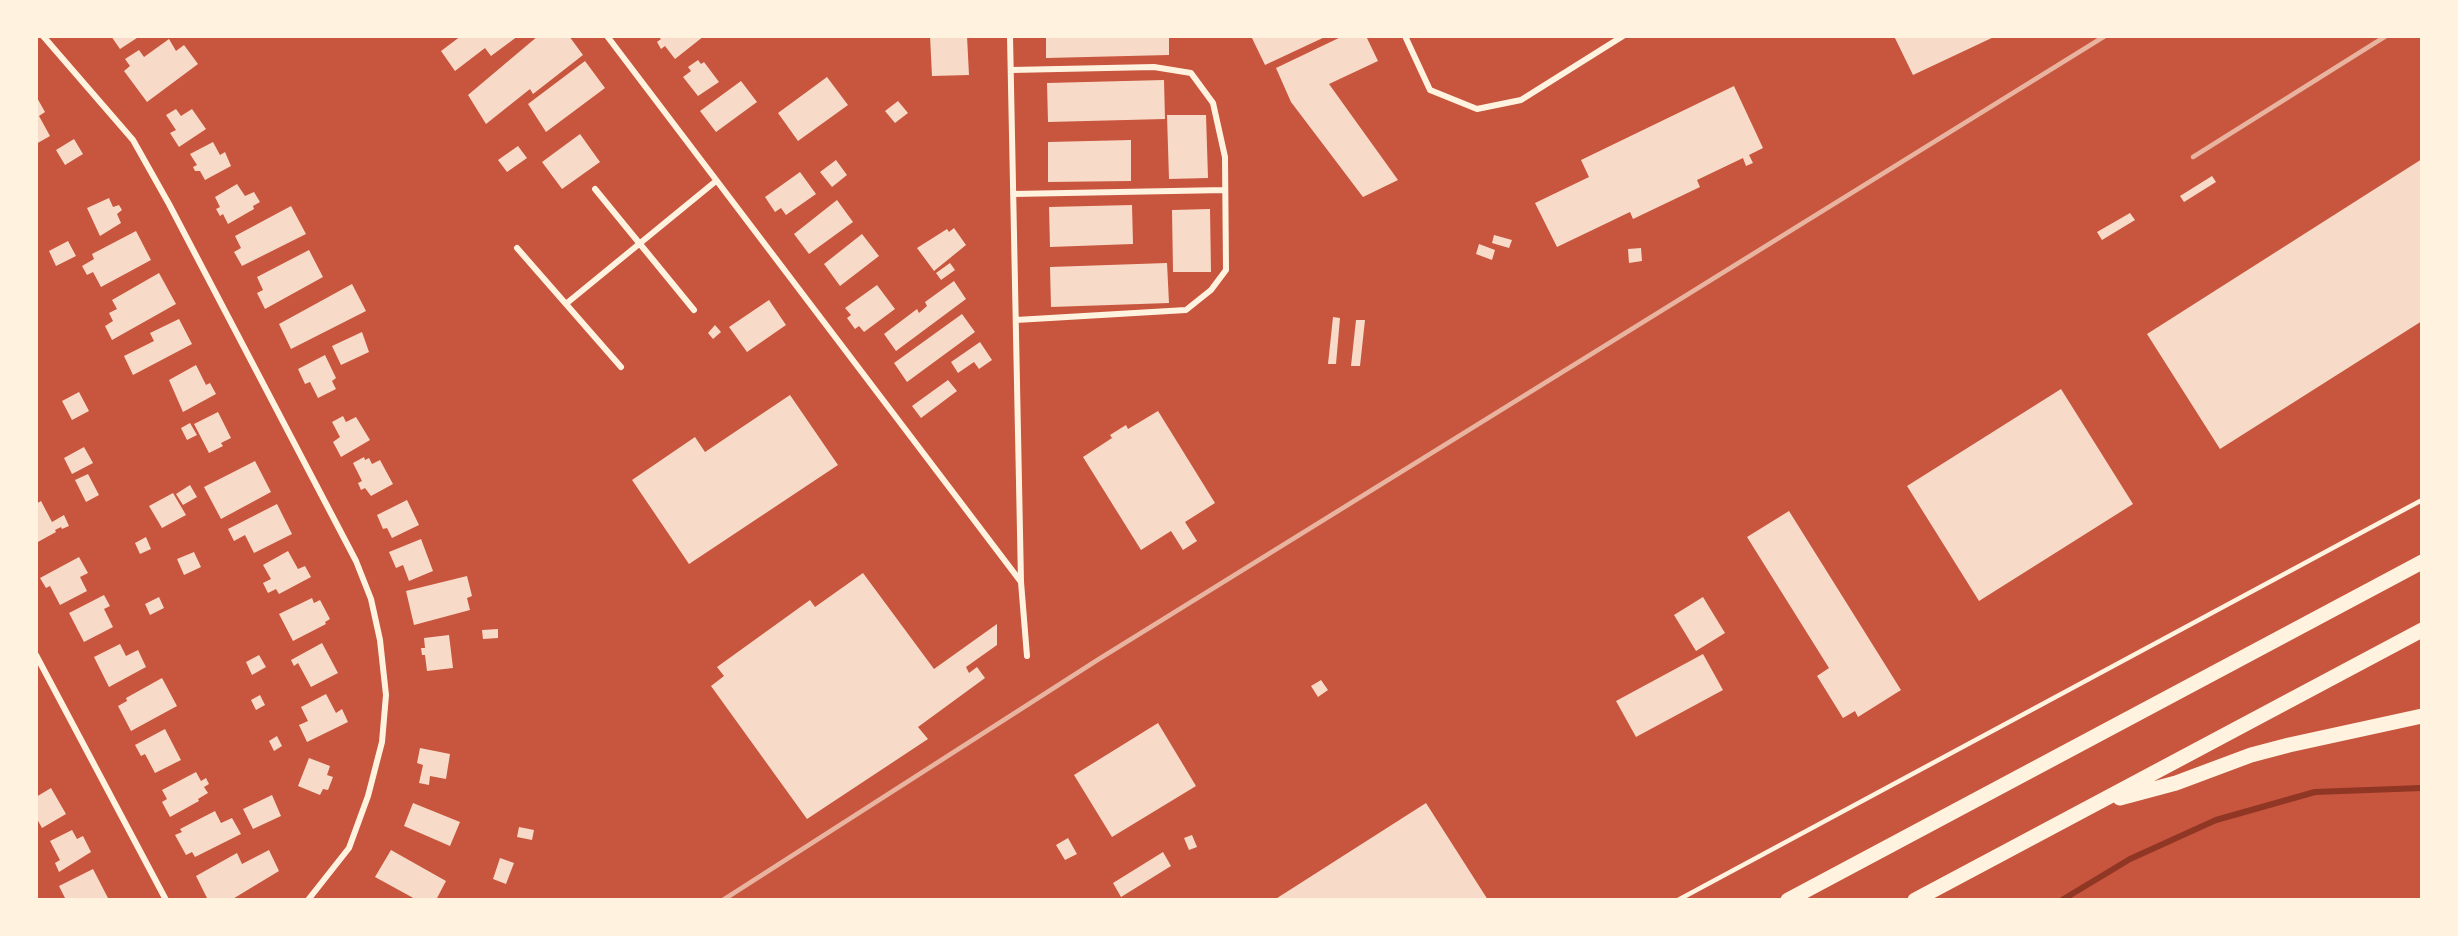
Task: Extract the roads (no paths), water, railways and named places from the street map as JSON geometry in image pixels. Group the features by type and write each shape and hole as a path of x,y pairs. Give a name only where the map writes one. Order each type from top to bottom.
{"main road":[{"path":"1788,900 2422,562"},
{"path":"1915,900 2422,630"},
{"path":"2097,804 2176,783 2270,750 2359,728 2422,717"}],"street":[{"path":"43,36 133,140 169,204 350,551 371,599 380,640 387,695 382,742 368,796 349,848 308,900"},
{"path":"607,36 1020,582"},
{"path":"1010,36 1020,582 1026,656"},
{"path":"1405,36 1430,90 1477,109 1521,100 1623,36"},
{"path":"1011,70 1154,67 1191,73 1213,103 1226,157 1226,270 1211,290 1186,310 1016,320"},
{"path":"567,303 716,181"},
{"path":"595,189 694,310"},
{"path":"1013,194 1226,190"},
{"path":"517,248 621,368"},
{"path":"36,655 165,900"}],"lane":[{"path":"1678,900 2422,500"}],"waterway":[{"path":"2062,900 2130,859 2216,820 2315,792 2422,788"}],"railway":[{"path":"723,900 1099,659 2105,36"},
{"path":"2193,157 2386,36"}]}
